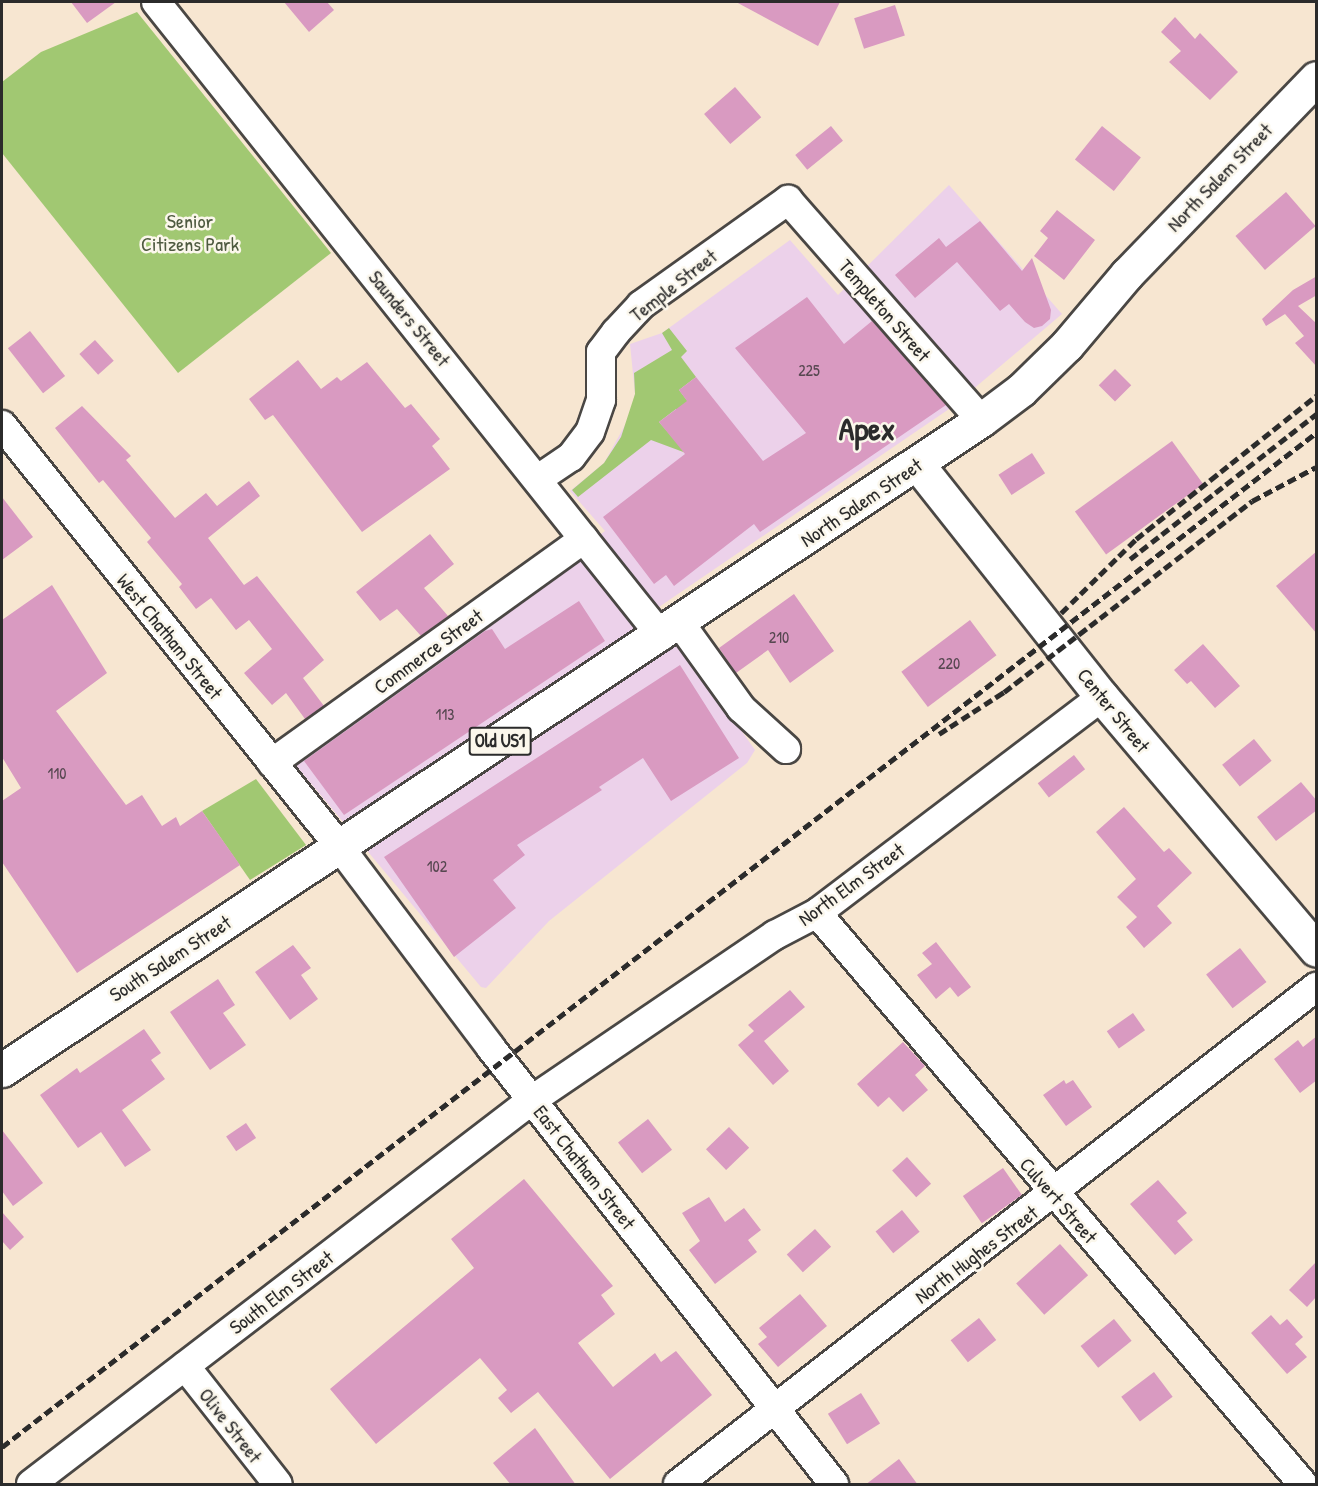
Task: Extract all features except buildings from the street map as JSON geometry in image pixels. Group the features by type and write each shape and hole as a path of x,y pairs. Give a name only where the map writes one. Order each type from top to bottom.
{"main road":[{"name":"North Salem Street","path":"339,846 918,465 1021,390 1067,345 1133,267 1317,78"},
{"name":"Center Street","path":"918,465 1102,698 1317,949"},
{"name":"South Salem Street","path":"2,1070 339,846"}],"street":[{"name":"Saunders Street","path":"156,2 584,539 741,708 786,749"},
{"name":"Temple Street","path":"538,479 571,456 590,432 601,400 602,352 616,332 641,305 788,200"},
{"name":"Templeton Street","path":"788,200 981,420"},
{"name":"West Chatham Street","path":"2,425 339,846"},
{"name":"Commerce Street","path":"272,763 584,539"},
{"name":"North Elm Street","path":"532,1100 775,935 817,913 1102,698"},
{"name":"East Chatham Street","path":"339,846 532,1100 834,1485"},
{"name":"Culvert Street","path":"817,913 1303,1485"},
{"name":"North Hughes Street","path":"678,1485 1055,1194 1317,987"},
{"name":"South Elm Street","path":"31,1485 532,1100"},
{"name":"Olive Street","path":"185,1366 278,1485"}],"shaded area":[{"path":"949,185 1062,314 952,407 656,609 755,750 747,763 549,921 486,988 481,987 293,762 605,531 570,491 604,463 630,416 635,394 630,344 662,333 790,240 838,295"}],"green space":[{"name":"Senior Citizens Park","path":"137,12 331,253 178,373 2,153 2,82 41,52"},
{"path":"669,328 687,351 681,357 696,377 679,390 702,420 691,428 676,409 659,422 686,453 651,440 578,497 572,490 604,463 621,437 635,394 634,373 672,350 662,333"},
{"path":"256,779 306,845 250,880 202,811"}],"railway":[{"path":"1061,613 1136,539 1316,396"},
{"path":"1130,559 1316,414"},
{"path":"2,1447 1316,433"},
{"path":"939,734 1004,692 1252,501 1316,467"}],"district":[{"name":"Apex","path":"867,429"}]}
